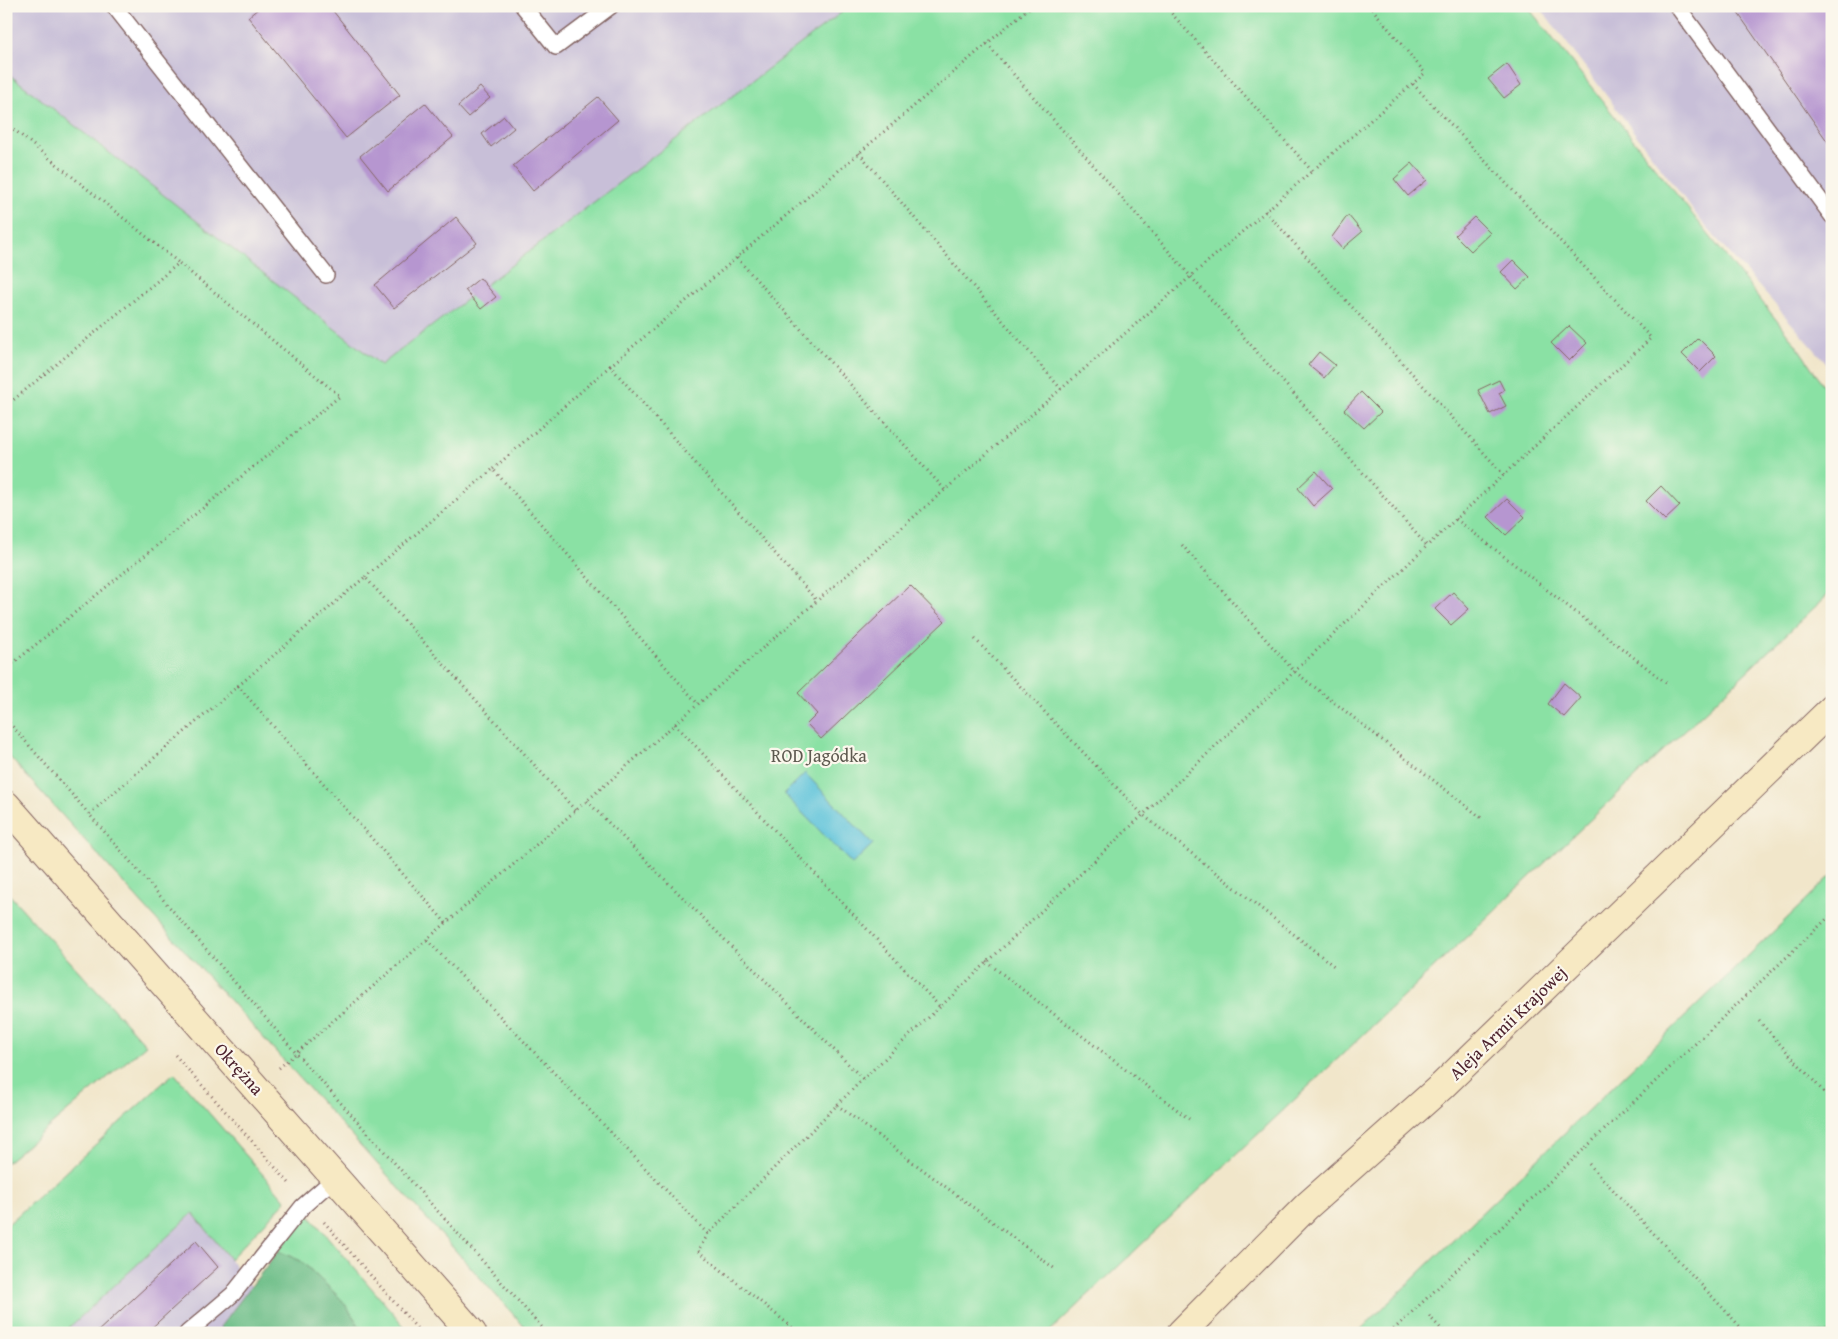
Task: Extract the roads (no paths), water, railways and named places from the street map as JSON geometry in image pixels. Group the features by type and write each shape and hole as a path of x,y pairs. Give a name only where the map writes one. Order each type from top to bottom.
{"street":[{"name":"Aleja Armii Krajowej","path":"1181,1333 1307,1206 1449,1079 1832,709"},
{"name":"Okrężna","path":"6,805 472,1333"}],"lane":[{"path":"114,6 326,275"},
{"path":"523,6 556,48 611,6"},
{"path":"1677,6 1832,216"},
{"path":"186,1333 233,1294 302,1207 335,1178"}],"water":[{"path":"805,773 873,844 852,864 784,794"}],"park label":[{"name":"ROD Jagódka","path":"819,756"}]}
